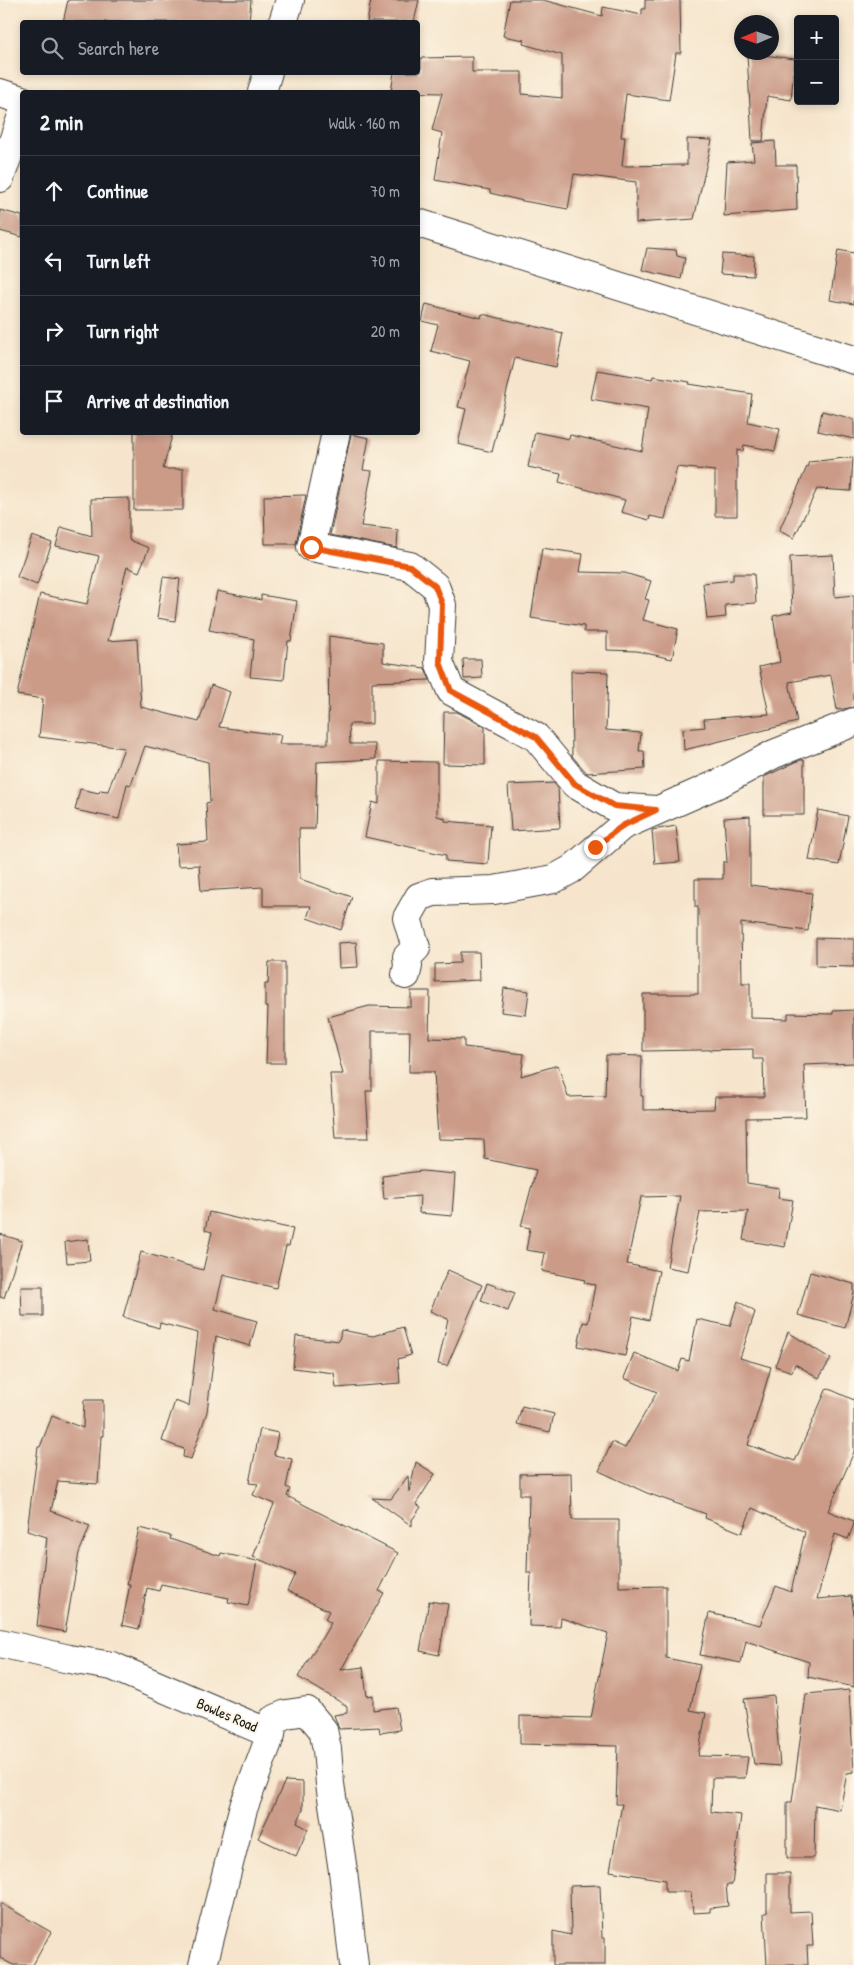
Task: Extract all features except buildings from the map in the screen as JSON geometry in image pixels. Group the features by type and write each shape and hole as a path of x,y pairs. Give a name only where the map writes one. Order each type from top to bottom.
{"street":[{"path":"284,20 290,0"},
{"path":"263,90 267,75"},
{"path":"0,93 20,99"},
{"path":"0,178 20,122"},
{"path":"420,225 854,360"},
{"path":"335,435 311,547 410,566 435,586 442,604 440,662 451,691 536,737 575,784 614,806 656,810"},
{"path":"406,975 407,957 416,948 408,918 419,897 433,892 494,890 554,879 572,869 622,826 720,783 774,754 854,722"},
{"name":"Bowles Road","path":"0,1643 69,1659 112,1666 271,1734 273,1720 286,1714 306,1711 323,1730 354,1965"},
{"path":"203,1965 243,1809 271,1734"}],"route":[{"path":"311,547 410,566 435,586 442,604 440,662 451,691 536,737 575,784 614,806 656,810 622,826 595,847"}]}
